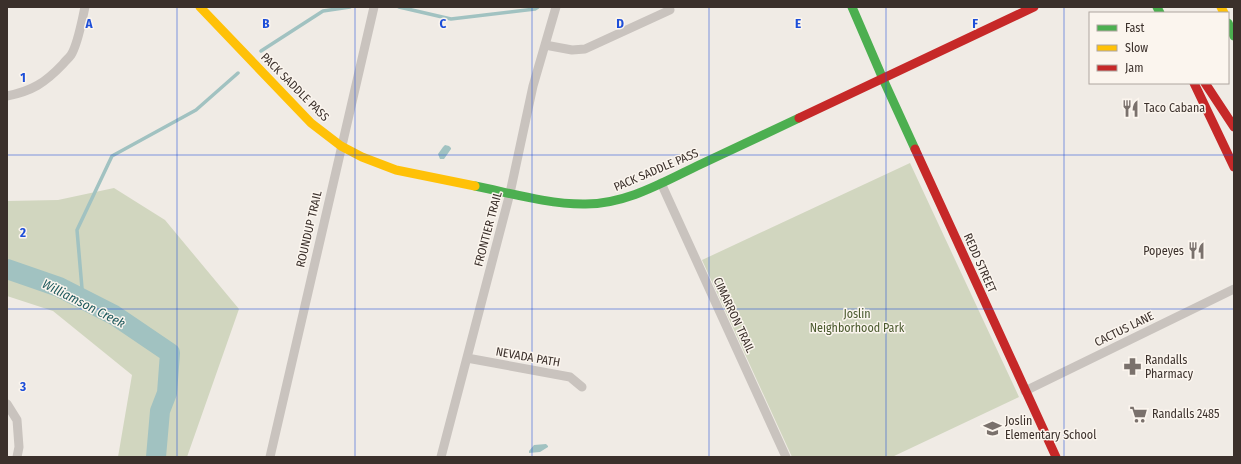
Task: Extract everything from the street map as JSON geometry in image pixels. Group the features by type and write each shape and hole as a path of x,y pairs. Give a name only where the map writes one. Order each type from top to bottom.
{"main road":[{"name":"PACK SADDLE PASS","path":"201,7 311,123 341,146 362,157 396,170 554,202 585,206 617,201 661,184 1034,7"},
{"name":"REDD STREET","path":"852,7 882,79 1056,457"},
{"path":"1229,25 1234,36"},
{"path":"1194,84 1234,167"},
{"path":"1207,84 1234,127"}],"street":[{"path":"7,96 21,93 41,84 54,74 72,54 80,30 85,7"},
{"name":"ROUNDUP TRAIL","path":"270,457 374,7"},
{"name":"FRONTIER TRAIL","path":"441,457 510,193 533,86 556,7"},
{"path":"545,45 572,50 585,49 670,10"},
{"name":"CIMARRON TRAIL","path":"661,184 786,457"},
{"name":"CACTUS LANE","path":"1025,391 1234,289"},
{"name":"NEVADA PATH","path":"467,358 570,377 582,387"},
{"path":"7,404 17,420 19,447 17,457"}],"green space":[{"name":"Joslin Neighborhood Park","path":"910,163 1019,397 892,457 792,457 702,260"},
{"path":"114,188 165,220 239,309 187,457 118,457 132,375 53,311 7,296 7,201 58,200"}],"water":[{"path":"445,145 449,146 451,149 444,159 440,159 438,154"},
{"path":"546,444 548,447 540,452 529,453 534,445"}],"waterway":[{"path":"261,51 323,11 350,7"},
{"path":"399,7 451,19 535,9 538,7"},
{"path":"83,300 77,230 112,156 196,110 238,73"},
{"name":"Williamson Creek","path":"7,269 59,287 114,315 170,353 167,393 160,411 156,457"}],"traffic: fast":[{"path":"852,7 915,149"},
{"path":"1157,7 1160,12"},
{"path":"1229,25 1234,36"},
{"path":"475,186 529,198 570,204 613,201 656,186 799,118"}],"traffic: slow":[{"path":"200,7 311,123 341,146 362,157 396,170 475,186"},
{"path":"1221,7 1224,12"}],"traffic: jam":[{"path":"799,118 1034,7"},
{"path":"1194,84 1234,167"},
{"path":"1206,84 1234,127"},
{"path":"915,149 1056,457"}],"place":[{"name":"Taco Cabana","path":"1131,108"},
{"name":"Popeyes","path":"1197,251"},
{"name":"Randalls Pharmacy","path":"1132,367"},
{"name":"Randalls 2485","path":"1139,414"},
{"name":"Joslin Elementary School","path":"992,428"}]}
